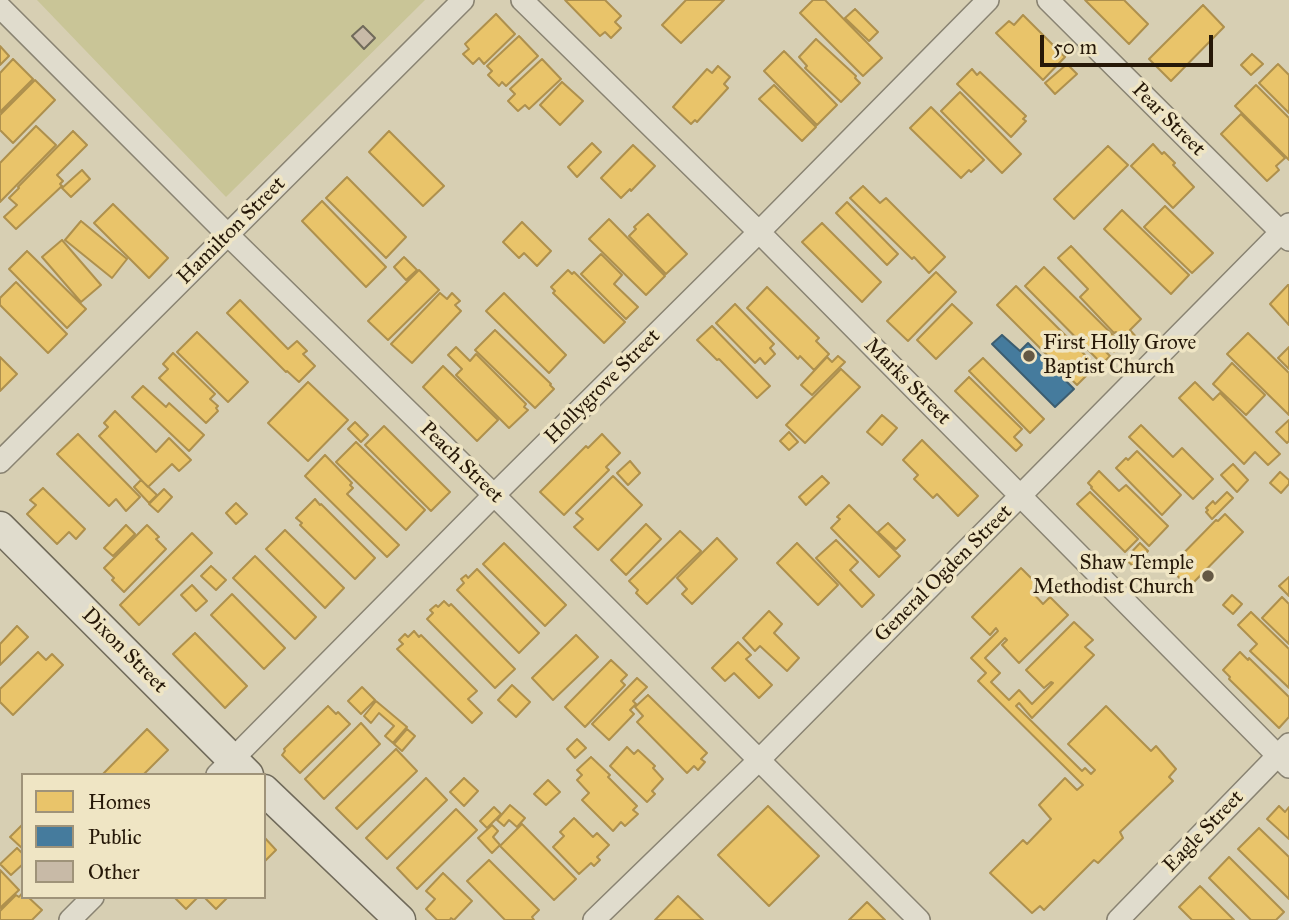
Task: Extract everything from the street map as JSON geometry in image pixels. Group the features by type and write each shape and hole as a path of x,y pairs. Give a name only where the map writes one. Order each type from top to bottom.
{"street":[{"name":"Hamilton Street","path":"0,462 463,0"},
{"name":"Marks Street","path":"522,0 1285,756"},
{"name":"Hollygrove Street","path":"233,770 494,495 988,0"},
{"name":"Pear Street","path":"1048,0 1286,232"},
{"name":"Peach Street","path":"0,8 494,495 919,920"},
{"name":"General Ogden Street","path":"594,920 760,759 1286,232"},
{"name":"Dixon Street","path":"0,527 233,770"},
{"name":"Eagle Street","path":"1118,920 1285,756"},
{"path":"266,792 400,920"},
{"path":"70,920 91,899"}],"shaded area":[{"path":"37,0 425,0 226,197"}],"building: Homes":[{"path":"565,0 605,0 621,16 615,22 621,28 611,38 605,32 600,36"},
{"path":"686,0 724,0 681,43 662,25"},
{"path":"813,0 825,0 882,58 863,76 800,13"},
{"path":"1085,0 1124,0 1148,24 1129,44"},
{"path":"1203,5 1224,27 1171,81 1149,59"},
{"path":"855,9 878,32 869,41 845,18"},
{"path":"496,14 515,34 484,64 479,58 473,64 463,54 469,49 465,44"},
{"path":"1023,15 1065,57 1043,80 996,33 1009,21 1014,25"},
{"path":"519,36 538,56 506,86 502,82 499,86 488,75 492,71 487,66"},
{"path":"816,39 856,76 860,83 841,102 805,68 807,66 799,57"},
{"path":"0,46 9,56 0,65"},
{"path":"784,51 837,105 817,125 764,71"},
{"path":"1252,54 1263,64 1251,75 1241,65"},
{"path":"13,59 33,79 0,112 0,73"},
{"path":"542,59 561,79 529,109 525,105 518,111 508,101 515,94 510,89"},
{"path":"1067,64 1077,74 1055,94 1045,83"},
{"path":"1278,64 1289,75 1289,113 1259,83"},
{"path":"718,66 730,77 724,84 728,88 697,122 695,120 691,124 673,107 707,69 712,73"},
{"path":"972,69 977,75 980,72 1026,116 1023,119 1026,121 1011,137 957,84"},
{"path":"35,80 55,100 13,143 0,130 0,115"},
{"path":"562,82 583,101 560,125 540,105"},
{"path":"774,85 816,127 802,141 759,99"},
{"path":"1256,85 1289,118 1289,160 1235,106"},
{"path":"960,92 1021,154 1002,173 941,111"},
{"path":"931,107 984,160 961,178 910,128"},
{"path":"1241,114 1285,158 1276,166 1279,170 1267,181 1221,134"},
{"path":"36,126 56,145 0,202 0,163"},
{"path":"73,131 87,145 57,175 63,181 60,184 62,186 16,229 4,217 17,205 9,198"},
{"path":"389,131 444,186 423,206 369,152"},
{"path":"592,143 601,152 577,177 568,167"},
{"path":"1153,144 1175,163 1173,165 1194,187 1173,208 1131,166"},
{"path":"633,145 655,166 621,198 601,178"},
{"path":"1108,146 1128,165 1074,219 1054,199"},
{"path":"82,170 90,179 71,197 62,188"},
{"path":"347,177 406,237 386,258 326,198"},
{"path":"863,186 880,203 886,198 945,257 929,273 850,198"},
{"path":"322,201 386,267 366,287 302,221"},
{"path":"847,202 898,254 887,265 836,213"},
{"path":"113,204 168,258 149,278 94,223"},
{"path":"1165,206 1213,253 1192,273 1144,227"},
{"path":"1122,210 1189,275 1171,294 1104,229"},
{"path":"648,214 687,254 666,274 629,236"},
{"path":"609,219 665,276 646,295 589,239"},
{"path":"81,221 127,259 112,278 65,240"},
{"path":"522,222 551,251 537,266 524,253 519,258 503,242"},
{"path":"822,223 881,282 862,302 802,242"},
{"path":"62,240 101,285 81,302 42,257"},
{"path":"1071,246 1141,319 1130,330 1137,338 1129,346 1080,297 1088,289 1058,258"},
{"path":"27,251 86,309 67,328 9,269"},
{"path":"601,254 622,275 614,284 638,307 626,319 581,274"},
{"path":"404,257 417,270 406,280 394,267"},
{"path":"1044,267 1122,344 1114,352 1110,348 1106,352 1110,356 1102,364 1025,286"},
{"path":"419,270 439,290 388,340 368,321"},
{"path":"568,270 572,274 574,272 625,322 604,343 553,293 555,291 551,287"},
{"path":"936,272 956,292 908,341 887,321"},
{"path":"16,282 67,334 48,353 0,305 0,298"},
{"path":"1289,285 1289,325 1270,304"},
{"path":"1016,286 1096,366 1077,385 997,305"},
{"path":"767,287 819,338 816,341 829,354 814,370 800,356 798,359 747,308"},
{"path":"440,293 447,299 452,293 460,301 455,305 461,311 412,363 391,344"},
{"path":"504,293 566,355 549,373 486,311"},
{"path":"240,300 288,349 297,341 307,351 303,354 315,366 299,382 227,313"},
{"path":"735,304 774,344 770,348 775,354 765,364 760,358 755,363 716,323"},
{"path":"952,304 972,323 936,359 917,340"},
{"path":"712,326 770,386 757,398 697,340"},
{"path":"495,330 554,389 535,408 475,350"},
{"path":"197,332 248,382 228,402 177,352"},
{"path":"1248,333 1289,373 1289,415 1227,354"},
{"path":"456,347 470,361 476,354 526,404 524,407 528,410 509,428 456,375 462,369 448,355"},
{"path":"1289,347 1289,369 1278,358"},
{"path":"173,353 215,394 210,399 218,406 218,411 206,423 159,378 168,369 163,364"},
{"path":"838,356 845,362 812,395 801,385 827,357 832,362"},
{"path":"0,357 17,374 0,391"},
{"path":"983,358 1044,419 1030,433 969,371"},
{"path":"1232,363 1265,395 1246,415 1213,384"},
{"path":"443,366 498,420 477,441 423,387"},
{"path":"841,369 860,387 805,443 786,425"},
{"path":"969,377 1022,429 1014,437 1022,445 1016,451 955,391"},
{"path":"308,382 348,420 308,461 268,423"},
{"path":"1195,382 1213,400 1220,393 1280,454 1268,465 1255,452 1244,464 1179,398"},
{"path":"143,386 166,407 169,403 204,435 189,451 132,397"},
{"path":"115,411 156,452 169,438 191,460 179,471 172,464 148,487 99,436 108,427 104,423"},
{"path":"882,415 897,428 882,445 867,432"},
{"path":"1289,420 1289,441 1287,443 1276,432"},
{"path":"355,422 368,435 361,442 348,429"},
{"path":"1141,425 1173,457 1182,448 1213,479 1193,499 1129,437"},
{"path":"384,426 450,492 431,511 365,445"},
{"path":"789,432 798,442 789,450 780,441"},
{"path":"78,434 140,497 126,511 116,499 109,506 57,454"},
{"path":"602,434 620,453 606,467 609,470 564,515 540,492 586,446 588,448"},
{"path":"922,440 978,496 958,516 937,494 933,498 914,479 918,475 903,460"},
{"path":"356,442 425,510 406,530 336,462"},
{"path":"1137,451 1181,495 1162,515 1116,468"},
{"path":"325,455 352,483 350,485 353,488 347,494 399,545 387,557 305,476"},
{"path":"630,461 640,473 628,485 617,473"},
{"path":"1233,464 1248,480 1237,492 1221,475"},
{"path":"1099,471 1119,491 1126,485 1168,526 1149,546 1091,488 1088,483"},
{"path":"1280,472 1289,480 1281,493 1270,483"},
{"path":"613,476 642,505 598,550 574,527 583,519 576,513"},
{"path":"822,476 829,483 806,505 799,497"},
{"path":"141,480 157,495 149,503 134,487"},
{"path":"43,488 85,529 76,539 69,532 57,544 27,514 36,505 30,500"},
{"path":"164,489 172,497 158,512 149,504"},
{"path":"1090,492 1138,539 1125,552 1077,504"},
{"path":"1227,492 1233,498 1212,519 1206,508 1213,501 1215,504"},
{"path":"315,499 375,558 355,579 296,518"},
{"path":"236,503 247,514 236,524 226,513"},
{"path":"849,505 900,556 879,577 831,528"},
{"path":"1225,514 1243,532 1189,587 1169,568"},
{"path":"888,523 905,540 896,549 878,532"},
{"path":"646,524 661,539 626,575 611,560"},
{"path":"126,525 135,534 113,556 104,548"},
{"path":"147,525 166,549 124,592 104,568"},
{"path":"285,530 344,588 325,608 266,549"},
{"path":"680,531 701,551 647,604 629,581"},
{"path":"192,533 212,553 139,625 120,605"},
{"path":"717,538 737,559 692,604 682,594 687,589 677,578"},
{"path":"836,540 858,562 850,570 874,595 862,607 816,558"},
{"path":"504,543 566,605 545,626 483,564"},
{"path":"797,543 838,585 818,605 777,563"},
{"path":"1140,543 1148,551 1133,566 1125,559"},
{"path":"255,556 316,617 295,639 233,578"},
{"path":"211,566 226,580 216,590 201,576"},
{"path":"1021,568 1039,586 1032,592 1043,604 1050,597 1068,615 1019,663 1002,645 1007,640 1005,638 985,658 1000,673 991,682 1009,700 1019,690 1032,704 1053,683 1044,688 1026,670 1074,622 1093,640 1085,647 1094,655 1032,718 1019,703 1016,706 1082,771 1085,768 1091,774 1095,770 1068,744 1106,706 1151,751 1156,746 1176,769 1169,777 1173,781 1120,832 1123,838 1098,863 1094,860 1044,910 1040,906 1032,913 990,873 1023,840 1027,844 1051,819 1039,805 1065,778 1077,790 1083,785 978,681 986,673 971,658 998,631 996,628 990,635 972,617"},
{"path":"477,569 539,633 519,653 457,590 464,583 461,579 466,575 468,578"},
{"path":"1289,577 1289,596 1279,586"},
{"path":"192,585 207,601 196,611 181,595"},
{"path":"232,594 285,648 264,669 211,615"},
{"path":"1232,595 1242,604 1233,614 1223,605"},
{"path":"1282,597 1289,604 1289,644 1262,618"},
{"path":"444,601 449,606 451,604 515,669 495,688 427,619 433,613 430,610"},
{"path":"769,611 782,624 774,633 799,658 787,671 760,646 755,651 743,638"},
{"path":"1251,612 1289,649 1289,688 1250,651 1257,644 1238,625"},
{"path":"17,626 28,637 0,665 0,644"},
{"path":"414,631 477,691 468,699 482,713 472,723 397,649 403,644 399,640"},
{"path":"195,633 247,686 225,708 173,654"},
{"path":"576,635 598,657 553,700 532,678"},
{"path":"738,642 751,655 746,659 772,685 759,698 734,673 725,681 712,668"},
{"path":"38,652 46,660 52,654 63,665 13,715 0,702 0,689"},
{"path":"1240,652 1289,697 1289,717 1279,728 1223,670"},
{"path":"611,660 627,675 621,681 625,685 585,727 565,707"},
{"path":"637,678 647,687 633,701 636,704 630,710 634,714 609,740 592,724"},
{"path":"512,685 530,702 516,717 498,700"},
{"path":"362,687 375,700 361,714 348,701"},
{"path":"648,695 707,753 701,759 705,762 698,770 694,766 687,773 637,722 643,716 635,707"},
{"path":"376,701 407,727 393,743 385,736 394,726 379,713 371,723 364,716"},
{"path":"328,706 350,724 300,773 282,755 284,749"},
{"path":"361,723 380,744 324,799 305,779"},
{"path":"147,729 168,750 145,773 104,773"},
{"path":"407,729 415,736 402,751 394,744"},
{"path":"577,739 586,748 575,758 567,749"},
{"path":"627,747 634,754 638,750 655,766 653,768 663,779 652,791 655,794 647,802 610,766"},
{"path":"396,749 417,771 357,829 336,808"},
{"path":"591,757 637,806 633,810 638,814 625,826 621,822 613,831 582,800 589,793 577,780 582,775 577,770"},
{"path":"426,778 447,800 387,859 366,838"},
{"path":"464,778 478,791 464,806 450,792"},
{"path":"548,780 560,792 546,805 534,794"},
{"path":"510,805 525,818 517,827 509,820 504,826 497,820"},
{"path":"768,806 819,856 769,906 718,855"},
{"path":"1279,806 1285,812 1289,807 1289,839 1267,819"},
{"path":"494,807 501,814 487,828 480,821"},
{"path":"456,809 477,830 417,889 397,868"},
{"path":"574,818 593,837 597,833 609,845 597,857 600,860 594,866 591,863 579,874 553,847 564,836 560,832"},
{"path":"522,824 576,879 554,900 500,846"},
{"path":"492,825 498,831 493,837 500,845 492,853 478,838"},
{"path":"21,826 21,847 10,837"},
{"path":"1259,828 1289,857 1289,899 1238,849"},
{"path":"266,839 276,850 266,860"},
{"path":"17,848 21,852 21,866 11,875 0,864"},
{"path":"1229,857 1284,912 1276,920 1251,920 1209,878"},
{"path":"489,860 539,910 532,917 534,920 505,920 467,881"},
{"path":"0,870 19,890 0,908"},
{"path":"443,873 472,901 454,920 437,920 426,909 435,899 426,891"},
{"path":"1200,886 1234,920 1192,920 1179,907"},
{"path":"21,894 21,899 30,899 42,910 32,920 0,920 0,911 16,895 19,897"},
{"path":"678,896 703,920 655,920"},
{"path":"176,899 196,899 186,909"},
{"path":"206,899 226,899 216,909"},
{"path":"867,902 885,920 849,920"}],"building: Public":[{"path":"1002,335 1020,351 1028,343 1074,389 1055,407 992,344"}],"building: Other":[{"path":"363,26 375,38 364,49 352,36"}],"place":[{"name":"First Holly Grove Baptist Church","path":"1029,356"},
{"name":"Shaw Temple Methodist Church","path":"1208,576"}]}
